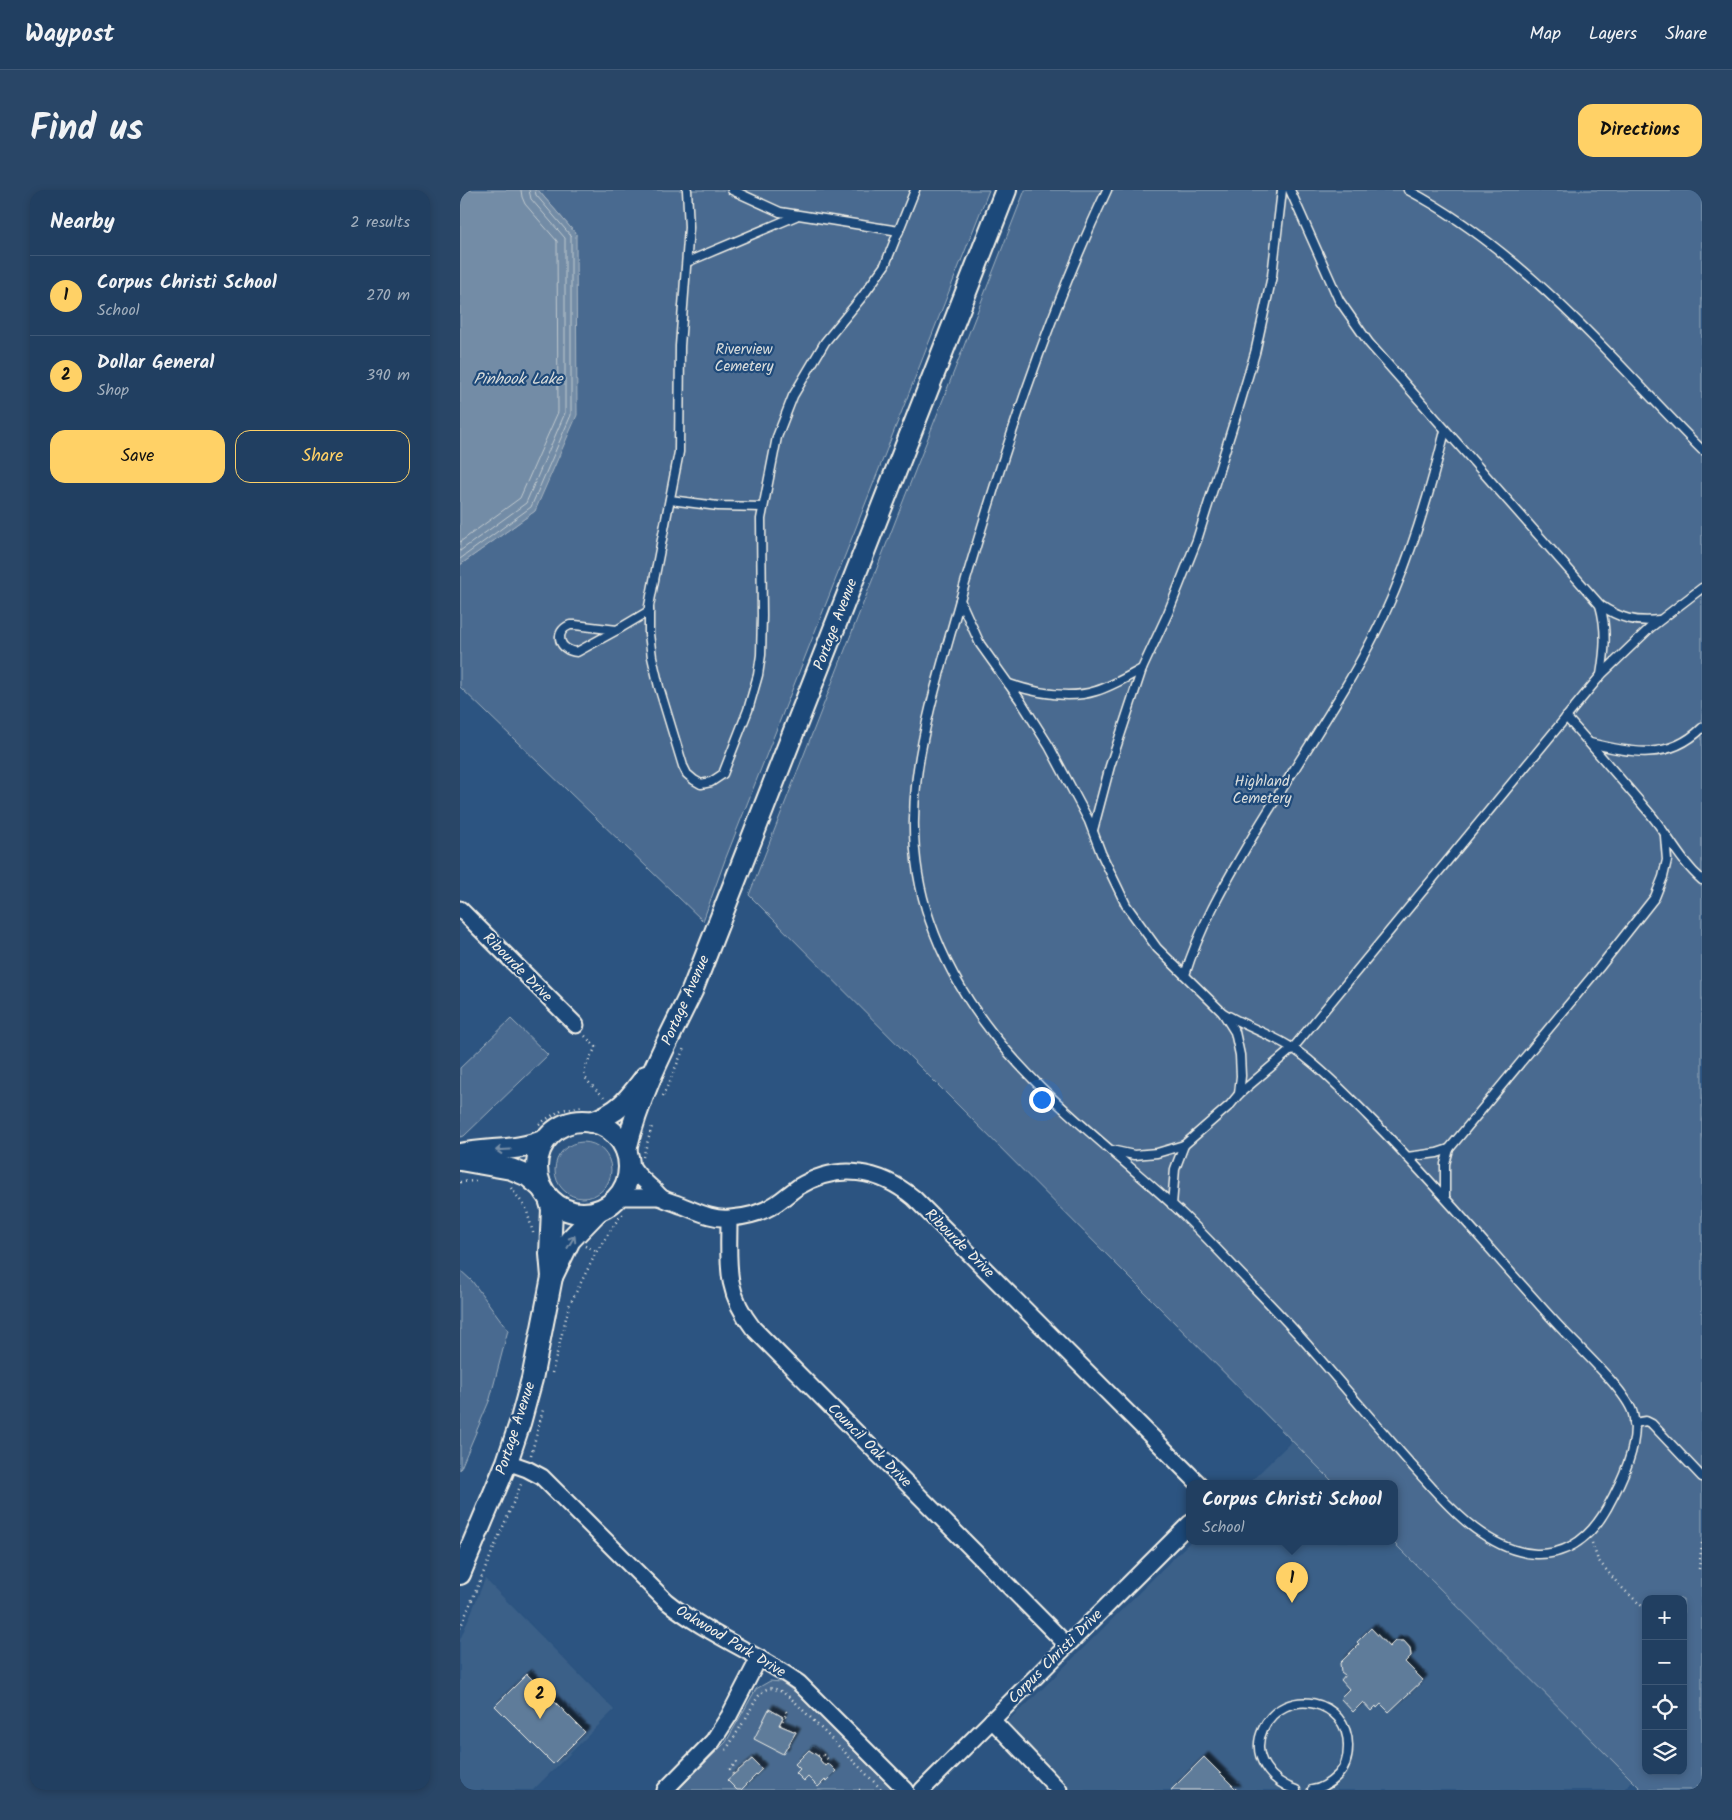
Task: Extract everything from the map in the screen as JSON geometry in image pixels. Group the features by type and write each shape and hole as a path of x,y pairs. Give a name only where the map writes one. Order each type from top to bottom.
{"main road":[{"name":"Portage Avenue","path":"627,1156 630,1133 660,1056 692,990 1006,190"},
{"name":"Portage Avenue","path":"590,1114 607,1117 619,1108 660,1056"},
{"path":"460,1154 514,1150 531,1146 541,1133 578,1121 590,1114 618,1137 627,1156 627,1176 618,1197 606,1208 584,1214 571,1212 559,1207 528,1176 511,1169 460,1160"},
{"path":"541,1133 537,1175 545,1193"},
{"name":"Portage Avenue","path":"545,1193 552,1209 550,1254 552,1277"},
{"name":"Portage Avenue","path":"460,1574 520,1423 532,1379 552,1277 570,1240 597,1212"}],"street":[{"name":"Ribourde Drive","path":"460,909 576,1025"},
{"name":"Ribourde Drive","path":"627,1156 637,1176 661,1197 708,1216 729,1219 762,1211 776,1204 813,1179 829,1174 846,1172 871,1174 901,1187 1195,1480"},
{"name":"Ribourde Drive","path":"618,1197 661,1197"},
{"name":"Council Oak Drive","path":"729,1219 729,1274 736,1302 748,1322 1067,1645"},
{"name":"Oakwood Park Drive","path":"506,1462 527,1469 542,1478 666,1601 685,1616 759,1658 807,1690 906,1790"},
{"name":"Corpus Christi Drive","path":"922,1790 1186,1527"},
{"path":"665,1790 713,1741 729,1716 759,1658"},
{"path":"992,1720 1059,1790"}],"lane":[{"path":"687,190 689,227 680,346 678,452 649,611 649,634 659,687 683,766 687,774 702,784 711,782 723,774 748,710 758,675 761,654 761,519 775,446 786,413 825,342 862,297 885,265 915,190"},
{"path":"732,190 780,212 796,216 899,231"},
{"path":"1107,190 1072,268 1036,364 980,533 922,738 917,772 914,853 921,891 931,924 950,968 969,1001 991,1032 1044,1091 1172,1205 1281,1316 1408,1461 1455,1511 1477,1531 1495,1542 1516,1551 1536,1554 1554,1552 1567,1549 1580,1542 1589,1534 1605,1512 1623,1477 1635,1436 1632,1410 1622,1395 1444,1197 1343,1091 1307,1057 1281,1040 1244,1025 1223,1013"},
{"path":"1093,830 1110,766 1142,669 1168,613 1194,548 1241,400 1264,317 1272,276 1282,190"},
{"path":"1290,190 1339,300 1369,344 1600,605 1616,616 1634,621 1661,620"},
{"path":"1408,190 1430,202 1477,234 1536,282 1702,450"},
{"path":"687,262 796,216"},
{"path":"1185,975 1191,954 1224,886 1283,785 1348,682 1384,616 1396,589 1420,520 1445,431"},
{"path":"670,500 718,506 763,507"},
{"path":"1110,1150 1134,1155 1157,1153 1184,1145 1230,1105 1238,1094 1293,1048 1601,675 1661,620 1702,588"},
{"path":"960,600 980,644 1049,746 1093,830 1112,878 1126,904 1157,948 1223,1013 1234,1032 1240,1055 1241,1076 1238,1094"},
{"path":"1600,605 1605,623 1605,651 1601,675"},
{"path":"617,630 570,625 562,631 561,643 565,649 577,652 617,630 649,611"},
{"path":"1008,684 1028,691 1058,695 1080,694 1097,691 1142,669"},
{"path":"1566,717 1653,818 1694,873 1702,880"},
{"path":"1590,743 1623,751 1653,752 1676,745 1702,728"},
{"path":"1444,1197 1445,1164 1449,1149 1599,968 1655,897 1667,860 1665,836"},
{"path":"1172,1205 1175,1169 1184,1145"},
{"path":"1407,1157 1436,1154 1449,1149"},
{"path":"1634,1423 1646,1421 1652,1424 1702,1476"},
{"path":"1296,1790 1284,1786 1271,1776 1262,1762 1260,1746 1263,1730 1272,1716 1285,1706 1301,1702 1317,1704 1332,1712 1342,1724 1348,1739 1348,1756 1342,1771 1331,1783 1312,1790"}],"path":[{"path":"576,1025 596,1047 584,1069 585,1078 606,1099"},
{"path":"541,1133 550,1116 561,1110 590,1114"},
{"path":"508,1183 526,1208 533,1236 540,1236"},
{"path":"580,1244 597,1251"},
{"path":"1589,1534 1598,1560 1619,1585 1642,1606"},
{"path":"1699,1569 1702,1543"},
{"path":"723,1753 736,1736 758,1696 765,1690 776,1688 795,1702 882,1790"},
{"path":"780,1726 786,1713 784,1710"},
{"path":"818,1756 823,1755 830,1761"},
{"path":"734,1774 730,1769 738,1761"}],"shaded area":[{"path":"1292,1441 1331,1480 1252,1480"},
{"path":"1187,1545 1396,1545 1633,1780 1623,1790 1071,1790 1006,1723"},
{"path":"485,1579 614,1710 533,1790 460,1790 460,1640"}],"green space":[{"name":"Riverview Cemetery","path":"538,190 989,190 725,860 703,921 460,687 460,565 535,511 576,234"},
{"name":"Highland Cemetery","path":"1025,190 1702,190 1702,1782 1694,1790 1642,1790 1396,1545 1398,1545 1398,1480 1331,1480 749,895"},
{"path":"511,1019 548,1055 464,1136 460,1137 460,1068"},
{"path":"583,1142 594,1144 603,1150 609,1159 611,1170 609,1181 603,1190 594,1196 583,1198 572,1196 563,1190 557,1181 555,1170 557,1159 563,1150 572,1144"},
{"path":"460,1270 472,1281 508,1330 490,1399 460,1470"},
{"path":"770,1681 781,1682 799,1695 893,1790 678,1790 726,1742 756,1689"}],"water":[{"name":"Pinhook Lake","path":"460,190 538,190 576,234 577,415 535,511 460,565"}],"building":[{"path":"1371,1628 1389,1647 1395,1641 1404,1641 1410,1648 1411,1656 1405,1662 1423,1680 1389,1712 1381,1704 1371,1711 1363,1702 1353,1712 1340,1698 1349,1689 1341,1680 1345,1675 1341,1672 1340,1663 1359,1644 1357,1642"},
{"path":"527,1674 585,1732 553,1764 495,1706"},
{"path":"769,1709 783,1717 779,1725 796,1732 783,1754 754,1739"},
{"path":"809,1750 821,1759 825,1766 828,1763 836,1771 818,1787 808,1777 804,1781 796,1773 800,1769 795,1764"},
{"path":"1204,1757 1237,1790 1171,1790"},
{"path":"752,1759 762,1769 741,1790 737,1790 727,1780"}],"place":[{"name":"Corpus Christi School","path":"1292,1603"},
{"name":"Dollar General","path":"540,1719"}]}
